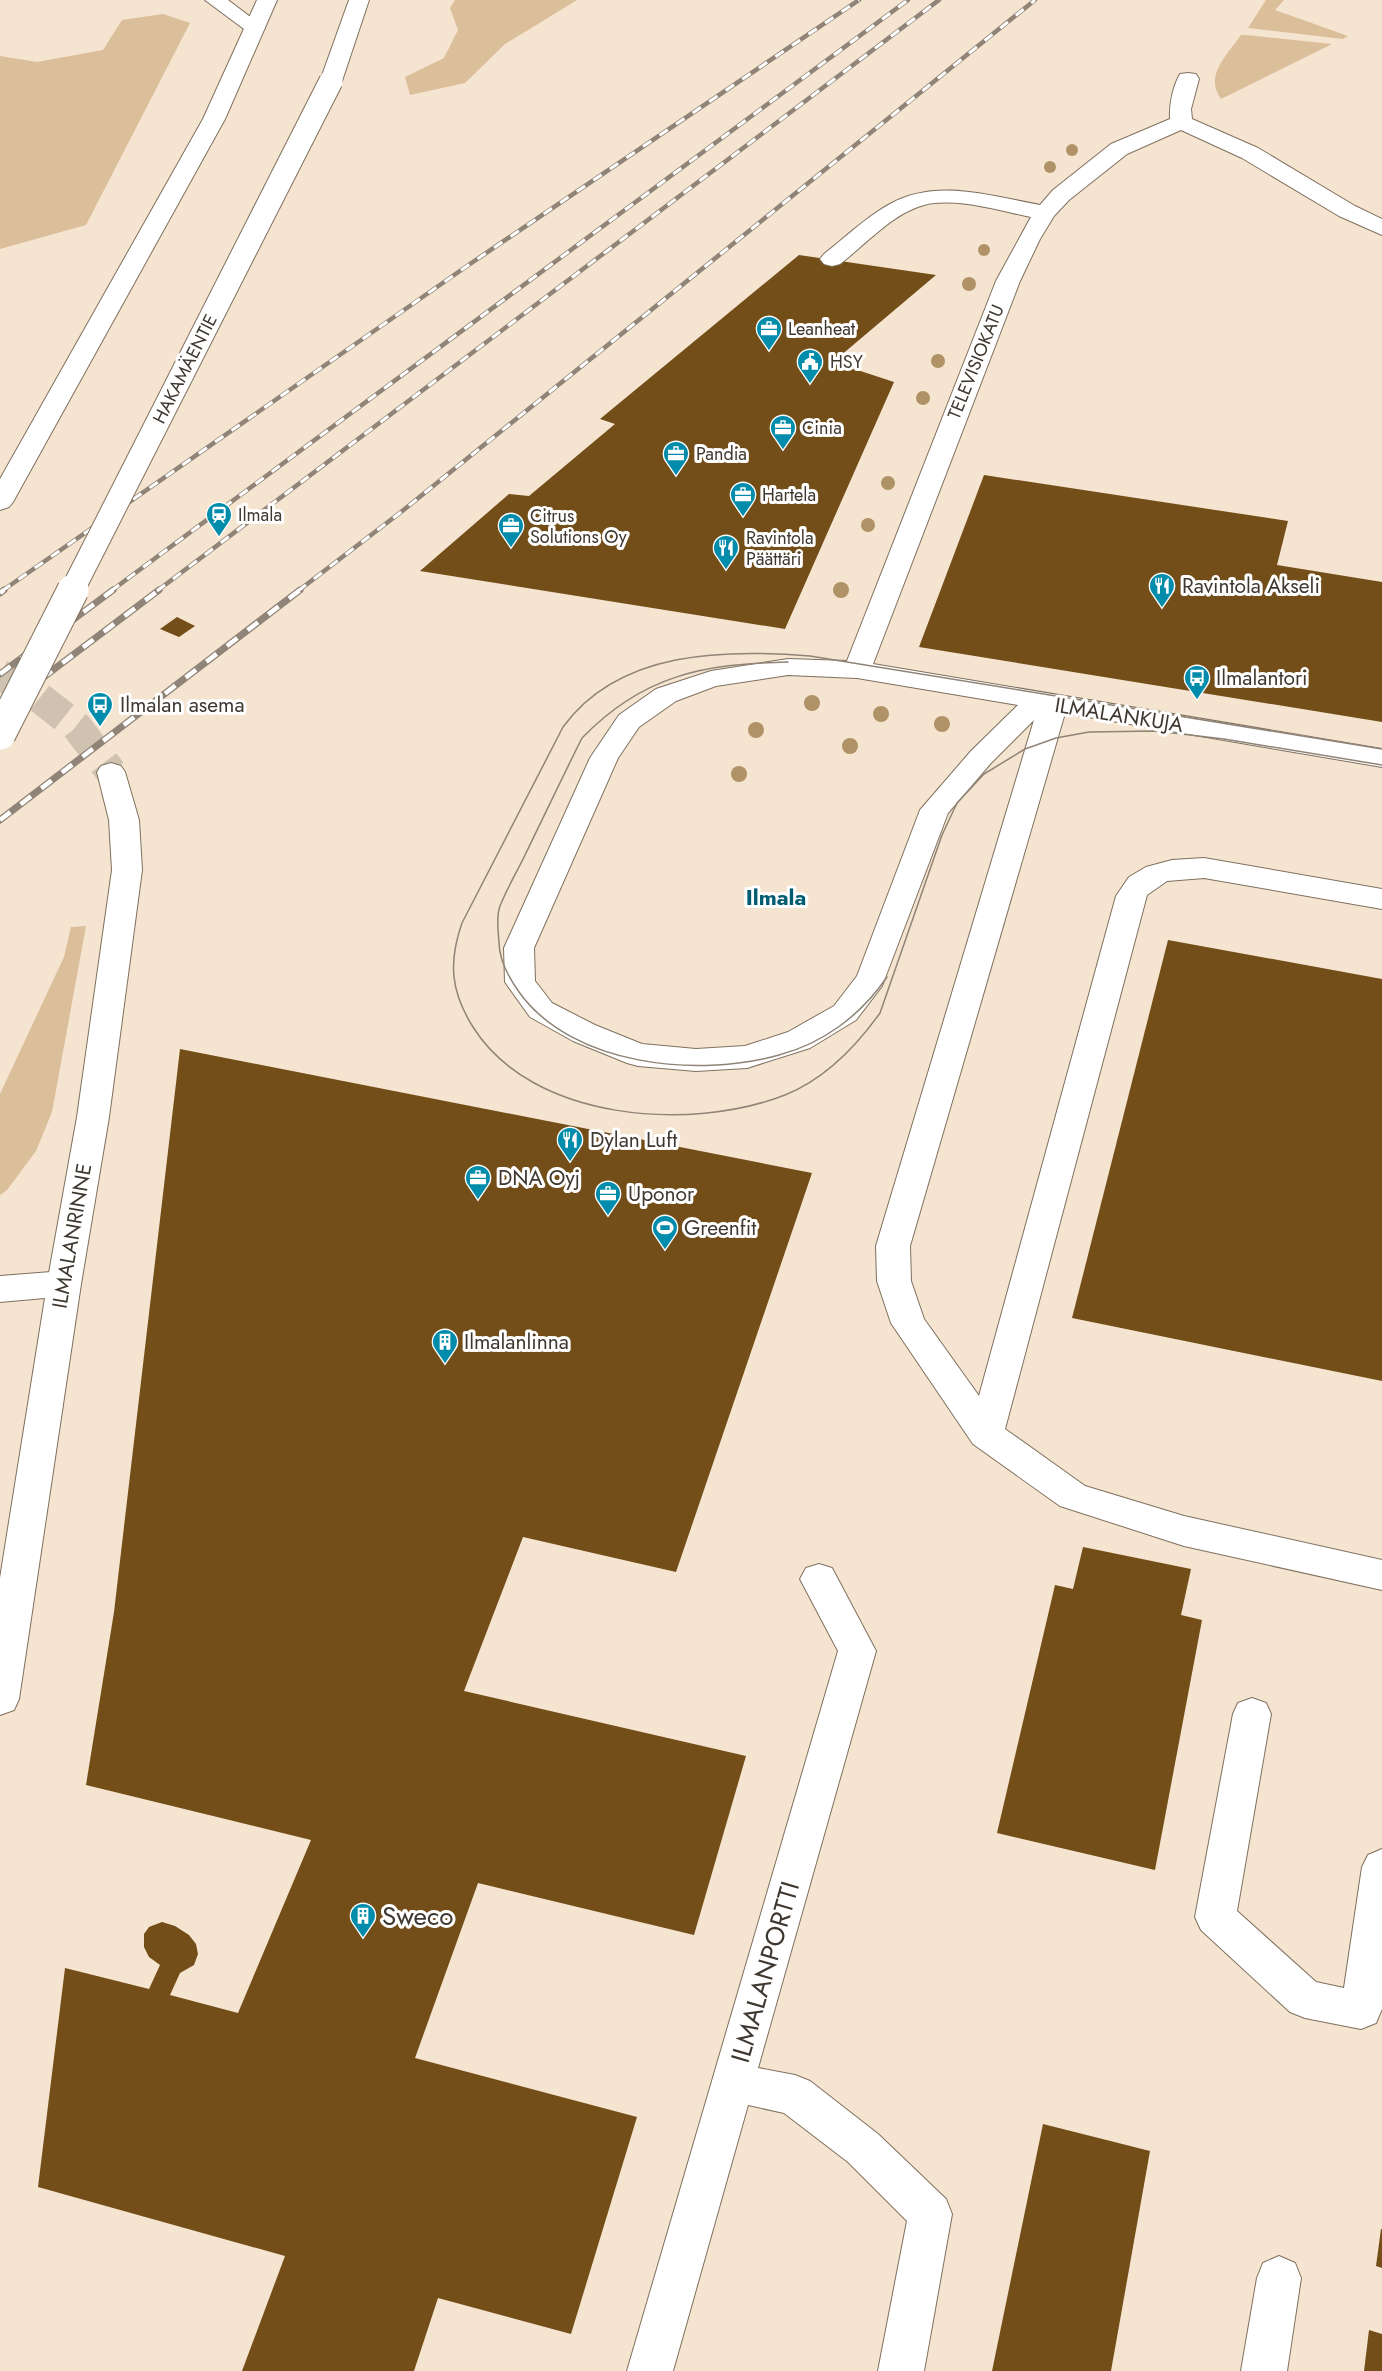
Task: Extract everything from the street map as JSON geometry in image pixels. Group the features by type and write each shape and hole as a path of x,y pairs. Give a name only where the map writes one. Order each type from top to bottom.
{"main road":[{"path":"215,0 255,28"},
{"path":"0,502 214,119 267,0"},
{"name":"HAKAMÄENTIE","path":"0,734 331,81 358,0"},
{"path":"1188,79 1180,109 1181,122 1250,153 1347,212 1382,228"},
{"name":"TELEVISIOKATU","path":"857,670 1008,281 1045,213 1061,195 1119,149 1181,122"},
{"path":"832,260 890,215 923,199 948,197 1045,213"},
{"name":"ILMALANKUJA","path":"1045,703 981,757 935,810 871,979 845,1013 799,1040 747,1057 696,1060 638,1055 584,1033 541,1010 520,982 519,948 604,758 629,721 666,695 711,679 789,667 857,670 1382,758"},
{"path":"1045,703 893,1246 894,1281 908,1323 986,1434 1072,1496 1184,1531 1382,1575"},
{"name":"ILMALANRINNE","path":"0,1699 64,1284 93,1117 127,870 124,820 111,772"},
{"path":"986,1434 1131,896 1143,881 1159,874 1181,869 1204,868 1382,898"},
{"path":"0,1289 64,1284"},
{"name":"ILMALANPORTTI","path":"650,2371 857,1651 819,1579"},
{"path":"1252,1714 1215,1917 1305,1999 1361,2010 1382,1867"},
{"path":"733,2082 795,2096 863,2148 930,2214 901,2371"},
{"path":"1264,2371 1279,2278"}],"shaded area":[{"path":"455,0 577,0 505,44 465,83 410,95 405,77 444,58 458,30 450,8"},
{"path":"1266,0 1284,0 1275,10 1348,36 1343,39 1248,28"},
{"path":"163,14 190,23 86,225 0,249 0,56 37,62 103,50 122,20"},
{"path":"1241,35 1332,44 1221,99 1216,90 1216,74 1224,58"},
{"path":"86,926 52,1112 36,1151 7,1190 0,1195 0,1094 64,957 71,927"}],"building":[{"path":"799,255 936,275 833,362 894,382 785,629 420,571 509,494 529,496 615,424 600,419"},
{"path":"984,475 1288,521 1277,565 1382,582 1382,722 919,647"},
{"path":"177,617 195,626 179,637 160,629"},
{"path":"1168,940 1382,979 1382,1381 1072,1318"},
{"path":"180,1049 812,1173 676,1572 523,1537 464,1691 746,1756 694,1935 478,1883 415,2058 637,2117 571,2334 438,2298 414,2371 242,2371 285,2256 38,2187 65,1968 149,1989 160,1965 149,1957 144,1947 144,1934 149,1927 162,1922 175,1926 189,1935 196,1944 198,1954 194,1965 180,1973 170,1995 238,2013 311,1840 86,1785 114,1612"},
{"path":"1083,1547 1191,1569 1181,1615 1202,1620 1155,1870 997,1833 1055,1585 1073,1589"},
{"path":"1043,2124 1150,2151 1111,2371 992,2371"},
{"path":"1382,2229 1382,2268 1376,2266"},
{"path":"1369,2330 1382,2334 1382,2371 1364,2371"}],"tunnel":[{"path":"0,675 31,691 77,727 111,772"}],"tram line":[{"path":"1382,749 810,656 743,653 676,660 643,669 613,682 586,702 563,727 462,923 455,951 456,989 473,1027 499,1058 533,1082 573,1100 616,1110 660,1115 704,1113 747,1107 785,1095 813,1080 850,1050 870,1026 880,1013 942,835 957,803 984,774 1025,749 1056,738 1089,732 1156,731 1224,739 1382,765"},
{"path":"788,662 729,666 676,677 628,700 582,738 500,906 498,914 499,949 503,962 519,992 542,1017 571,1036 603,1051 638,1060 675,1065 747,1062 795,1050 840,1026 865,1004 887,977"}],"railway":[{"path":"2,591 467,266 859,0"},
{"path":"111,591 908,0"},
{"path":"157,591 939,0"},
{"path":"298,591 401,512 1035,0"},
{"path":"0,593 4,590"},
{"path":"0,674 113,590"},
{"path":"0,710 159,590"},
{"path":"0,820 300,590"}],"place":[{"name":"Leanheat","path":"769,352"},
{"name":"HSY","path":"810,385"},
{"name":"Cinia","path":"783,451"},
{"name":"Pandia","path":"676,477"},
{"name":"Hartela","path":"743,518"},
{"name":"Ilmala","path":"219,538"},
{"name":"Citrus Solutions Oy","path":"511,549"},
{"name":"Ravintola Päättäri","path":"726,571"},
{"name":"Ravintola Akseli","path":"1162,609"},
{"name":"Ilmalantori","path":"1197,701"},
{"name":"Ilmalan asema","path":"100,728"},
{"name":"Dylan Luft","path":"570,1163"},
{"name":"DNA Oyj","path":"478,1201"},
{"name":"Uponor","path":"608,1217"},
{"name":"Greenfit","path":"665,1251"},
{"name":"Ilmalanlinna","path":"445,1365"},
{"name":"Sweco","path":"363,1939"}],"district":[{"name":"Ilmala","path":"776,897"}]}
